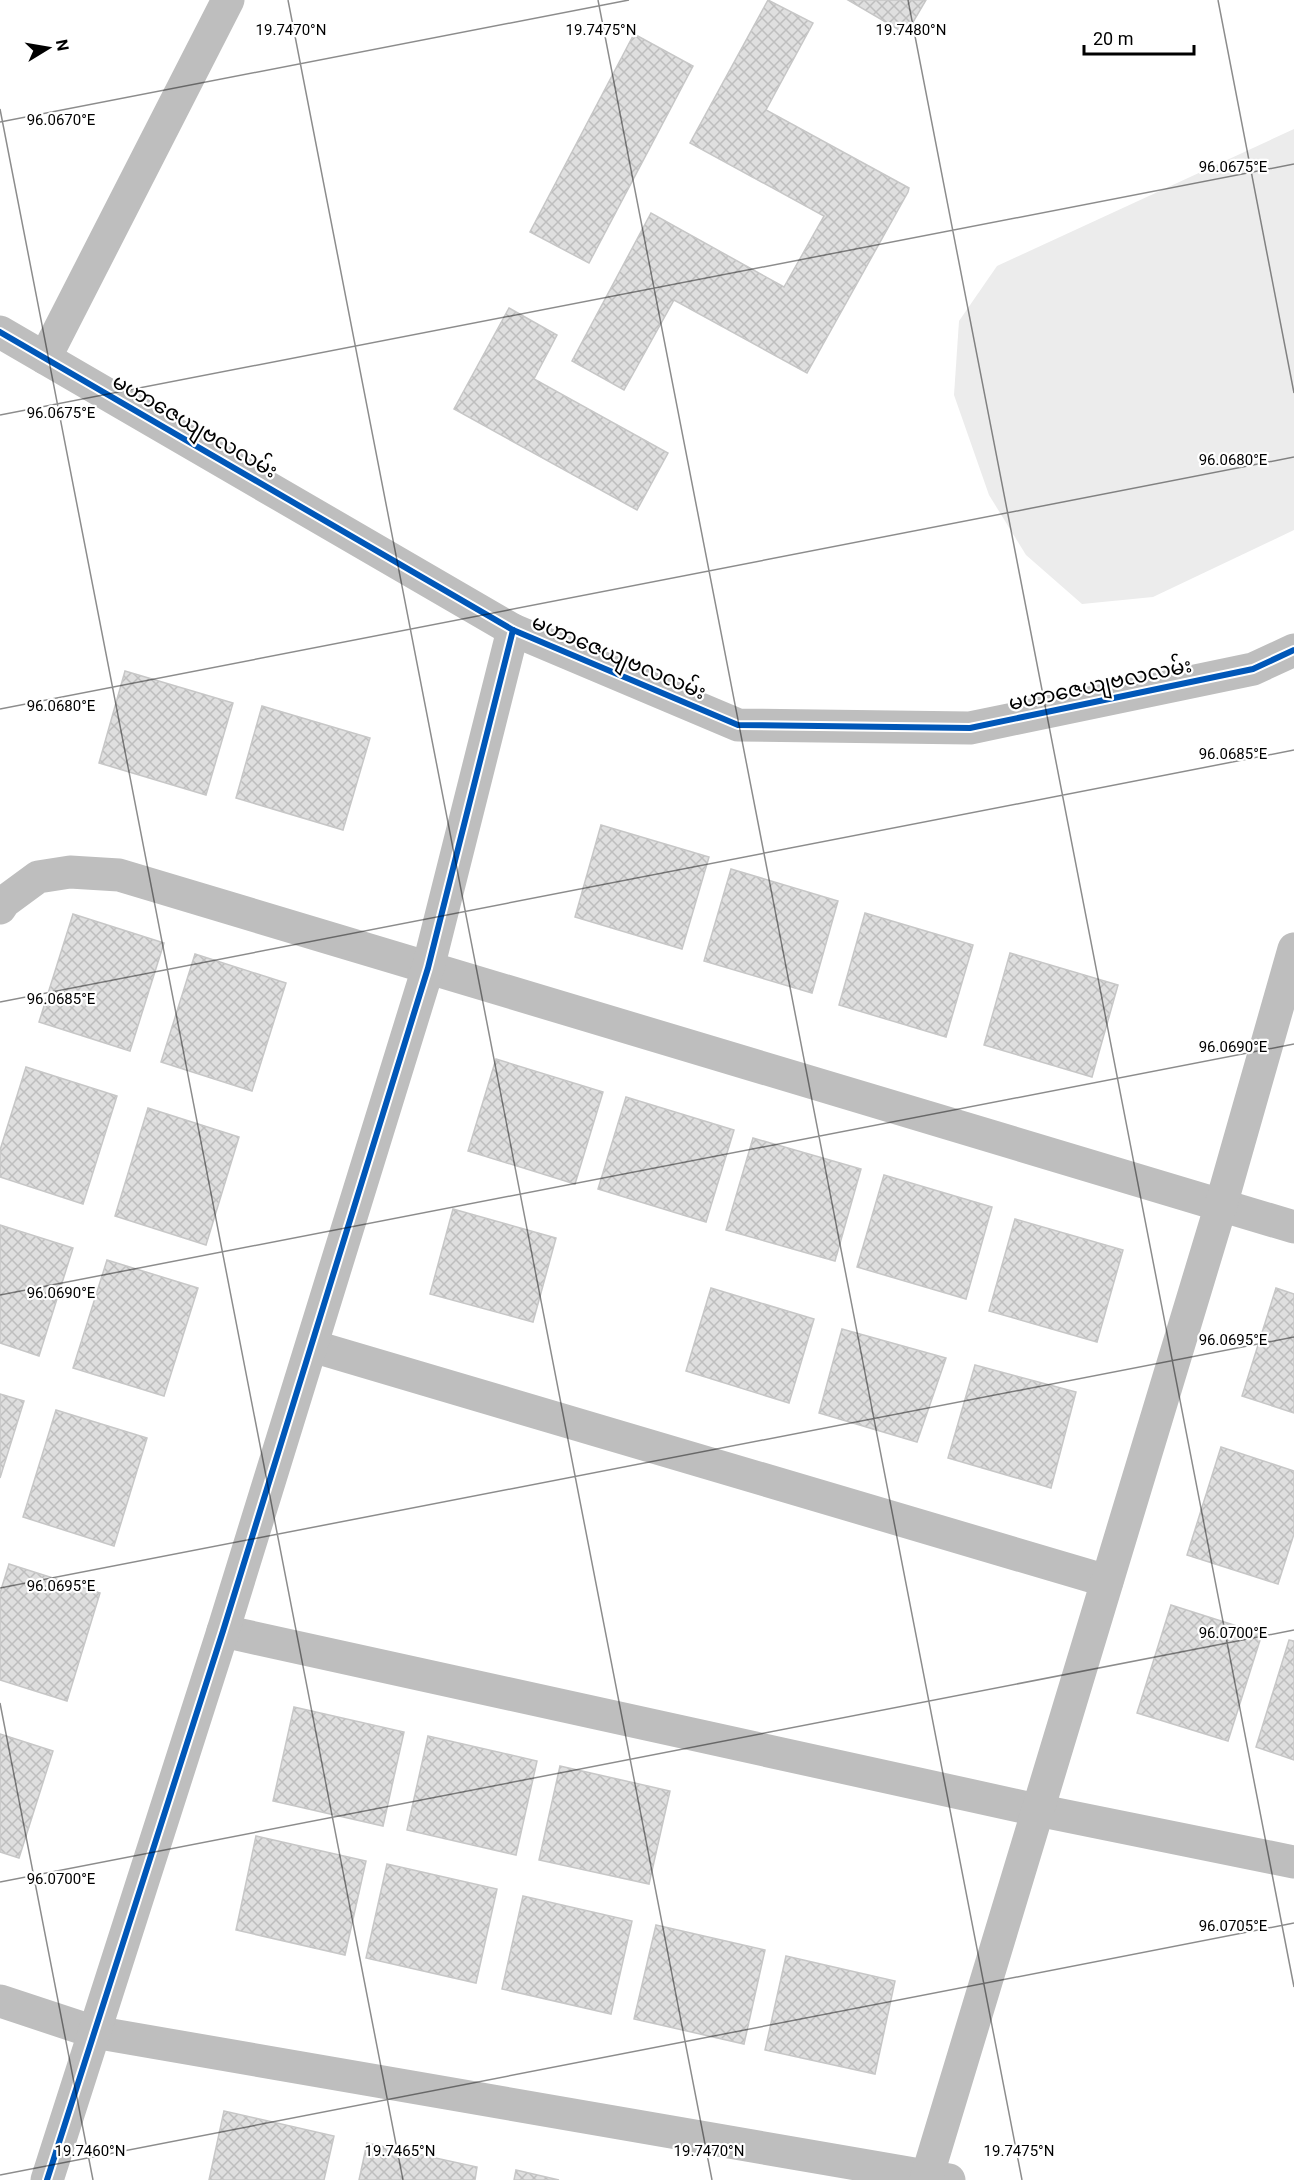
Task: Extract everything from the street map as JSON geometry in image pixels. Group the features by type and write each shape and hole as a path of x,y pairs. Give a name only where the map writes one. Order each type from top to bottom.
{"street":[{"path":"45,358 228,0"},
{"name":"မဟာဇေယျဗလလမ်း","path":"0,332 513,630 738,725 970,728 1253,669 1294,650"},
{"path":"47,2180 223,1631 428,968 513,630"},
{"path":"0,908 4,902 38,877 70,872 119,875 1294,1227"},
{"path":"0,2001 94,2032 935,2178 1037,1810 1221,1205 1294,949"},
{"path":"312,1346 1107,1581"},
{"path":"223,1631 1037,1810 1294,1862"}],"shaded area":[{"path":"1294,129 1294,530 1153,597 1082,604 1026,555 989,495 954,395 959,321 997,266"}],"building":[{"path":"768,0 813,23 766,110 909,188 908,192 807,373 674,300 624,390 572,361 651,213 784,287 824,216 690,143"},
{"path":"848,0 926,0 906,34"},
{"path":"634,34 693,66 589,263 530,232"},
{"path":"509,308 557,335 534,379 668,453 637,510 454,409"},
{"path":"125,671 233,703 206,795 99,763"},
{"path":"262,706 370,738 343,830 236,798"},
{"path":"601,825 709,857 682,949 575,917"},
{"path":"731,869 838,901 812,993 704,961"},
{"path":"865,913 973,945 946,1037 839,1005"},
{"path":"73,914 164,943 130,1051 39,1022"},
{"path":"1010,953 1118,985 1092,1077 984,1045"},
{"path":"195,954 286,983 252,1091 161,1062"},
{"path":"496,1059 603,1092 575,1184 468,1151"},
{"path":"26,1067 117,1096 83,1204 0,1177 0,1150"},
{"path":"626,1097 734,1130 706,1222 598,1189"},
{"path":"148,1108 239,1137 206,1245 115,1216"},
{"path":"753,1138 861,1169 835,1261 726,1230"},
{"path":"884,1175 992,1207 966,1299 857,1267"},
{"path":"453,1209 556,1238 533,1322 430,1294"},
{"path":"1015,1219 1123,1250 1097,1342 989,1311"},
{"path":"0,1225 73,1248 39,1356 0,1343"},
{"path":"107,1260 198,1288 164,1396 73,1368"},
{"path":"711,1288 814,1319 789,1403 686,1371"},
{"path":"1276,1288 1294,1294 1294,1413 1242,1396"},
{"path":"842,1329 946,1358 917,1442 819,1413"},
{"path":"975,1365 1076,1392 1051,1488 948,1458"},
{"path":"0,1394 24,1401 0,1478"},
{"path":"56,1410 147,1438 114,1546 23,1517"},
{"path":"1221,1447 1294,1471 1294,1534 1278,1584 1187,1555"},
{"path":"9,1564 100,1593 67,1701 0,1680 0,1593"},
{"path":"1171,1605 1262,1634 1228,1741 1137,1713"},
{"path":"1289,1640 1294,1641 1294,1760 1256,1747"},
{"path":"294,1707 404,1732 383,1826 273,1801"},
{"path":"0,1734 53,1751 19,1858 0,1852"},
{"path":"428,1736 537,1761 516,1855 407,1830"},
{"path":"560,1766 670,1791 649,1884 539,1860"},
{"path":"256,1836 366,1861 345,1955 236,1930"},
{"path":"387,1864 497,1889 476,1983 366,1958"},
{"path":"523,1896 632,1921 611,2014 502,1989"},
{"path":"656,1925 765,1950 744,2044 634,2019"},
{"path":"786,1956 895,1981 875,2074 765,2050"},
{"path":"224,2111 334,2136 324,2180 209,2180"},
{"path":"367,2143 477,2167 475,2180 359,2180"},
{"path":"516,2170 559,2180 514,2180"}],"cycle path":[{"path":"0,332 513,630 738,725 970,728 1253,669 1294,650"},
{"path":"47,2180 223,1631 428,968 513,630"}]}
